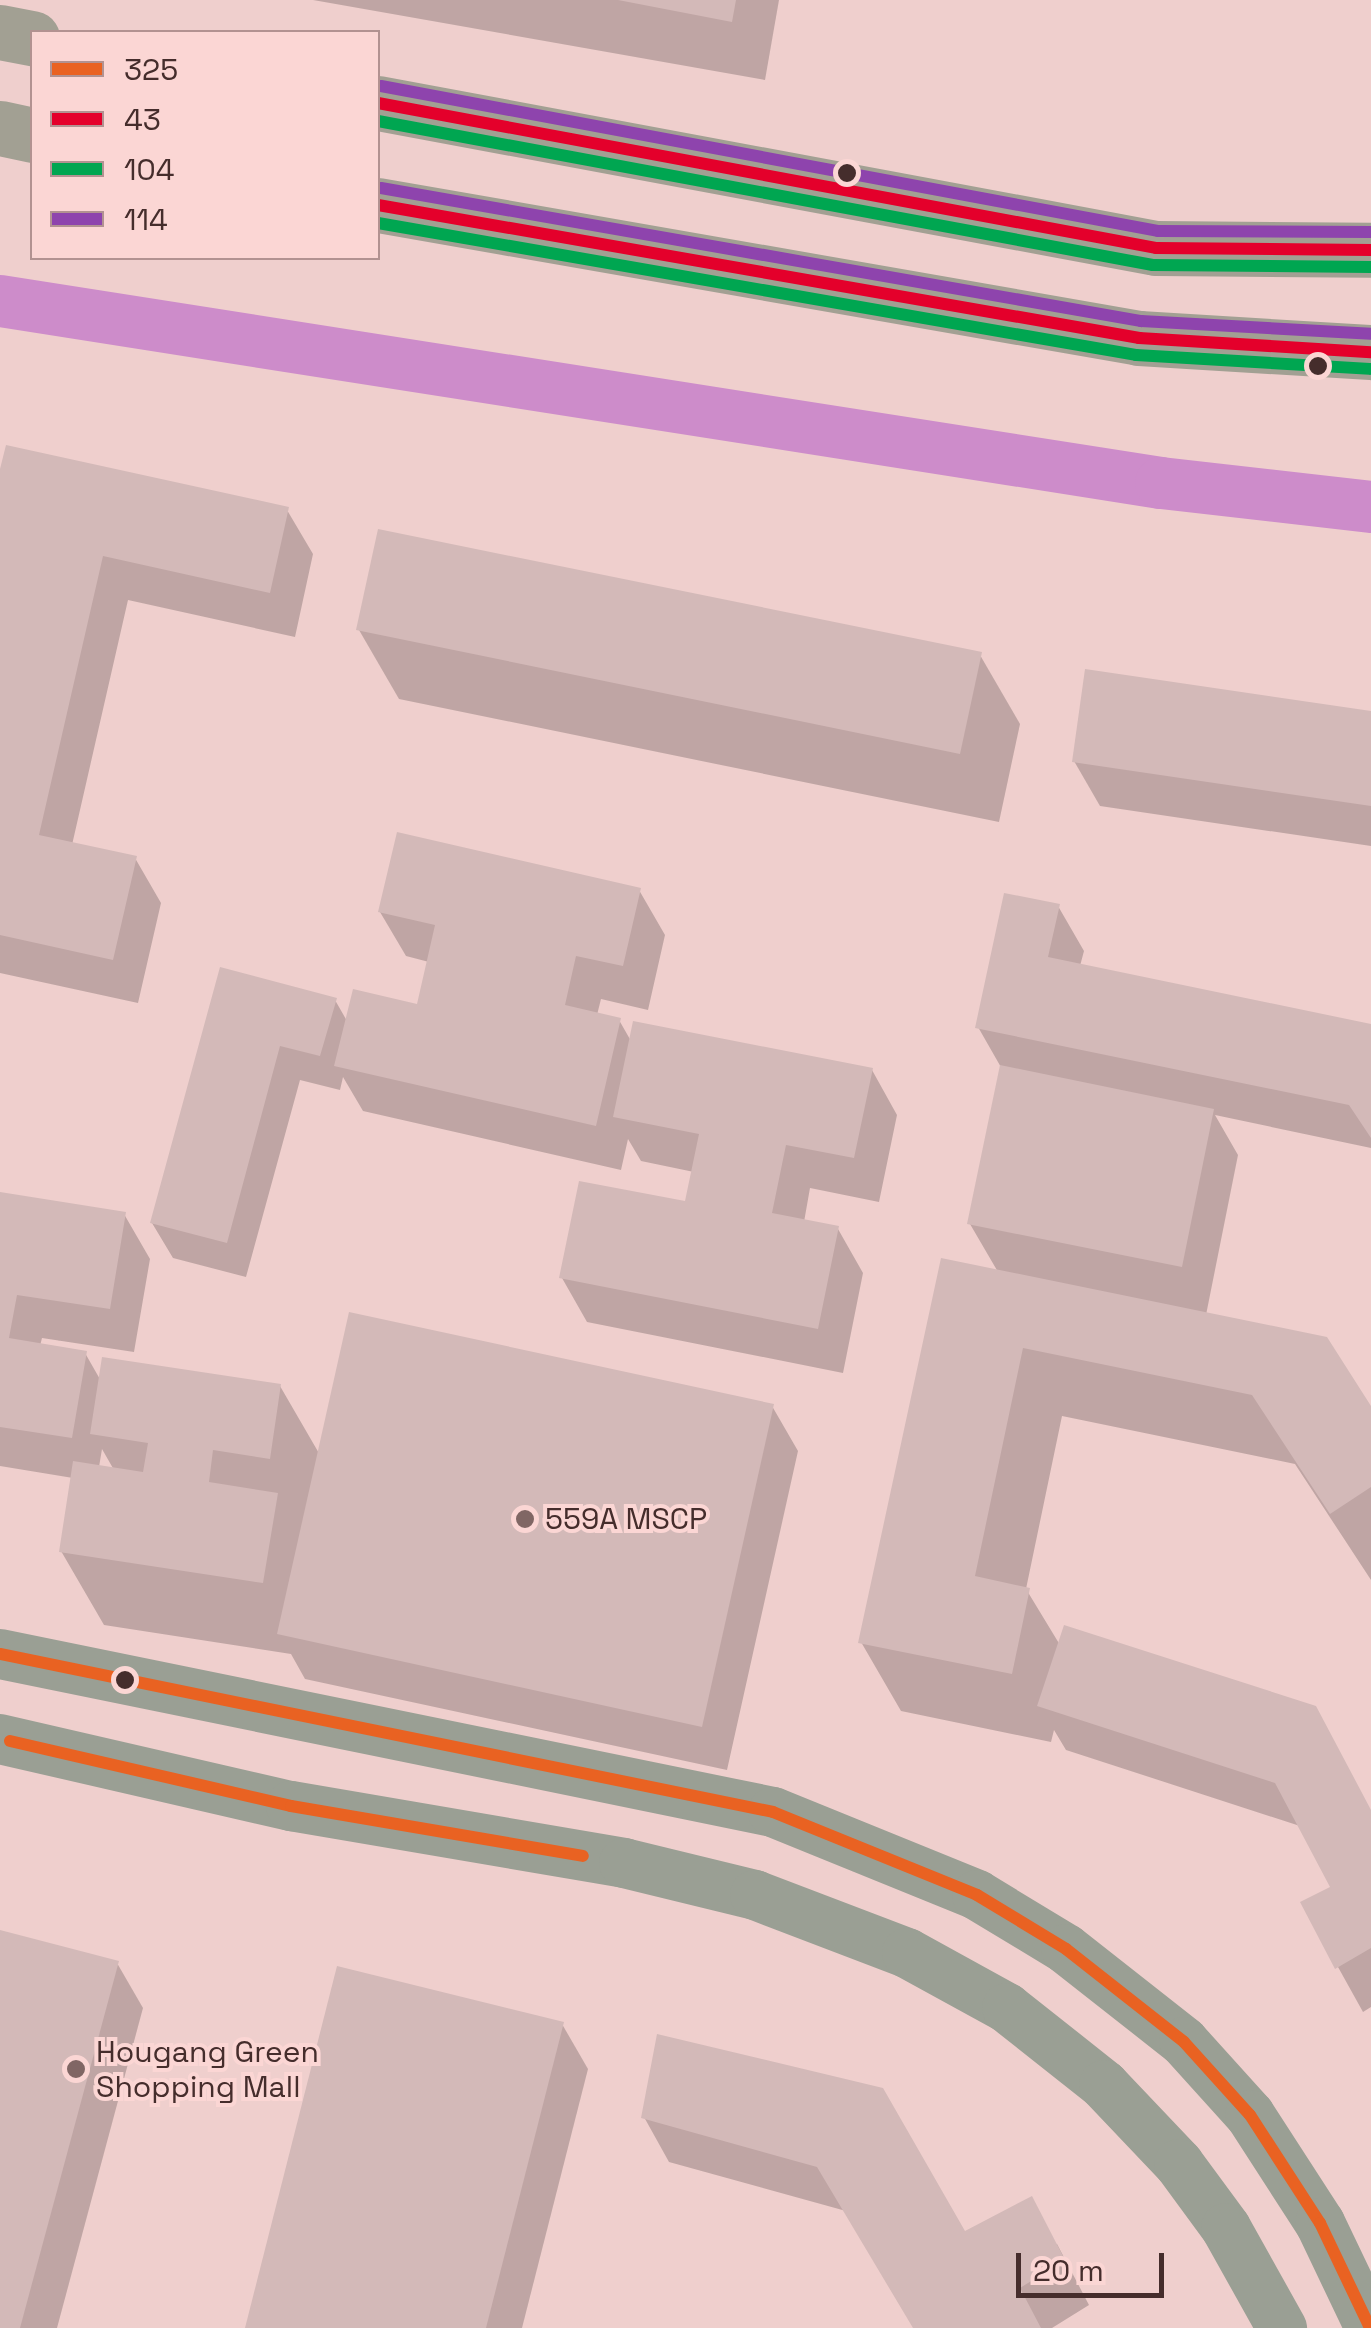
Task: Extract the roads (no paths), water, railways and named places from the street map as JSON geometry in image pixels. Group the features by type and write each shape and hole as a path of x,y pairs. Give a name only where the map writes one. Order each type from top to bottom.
{"main road":[{"path":"0,32 30,38"},
{"path":"380,102 1156,248 1371,250"},
{"path":"0,128 30,135"},
{"path":"380,205 1139,338 1371,352"}],"street":[{"path":"0,1654 773,1812 977,1895 1066,1949 1184,2042 1270,2146 1320,2223 1370,2328"},
{"path":"0,1739 291,1806 624,1863 755,1895 906,1953 1007,2008 1104,2085 1214,2212 1282,2328"}],"waterway":[{"path":"0,301 1161,483 1371,507"}],"place":[{"name":"559A MSCP","path":"525,1519"},
{"name":"Hougang Green Shopping Mall","path":"76,2069"}]}
